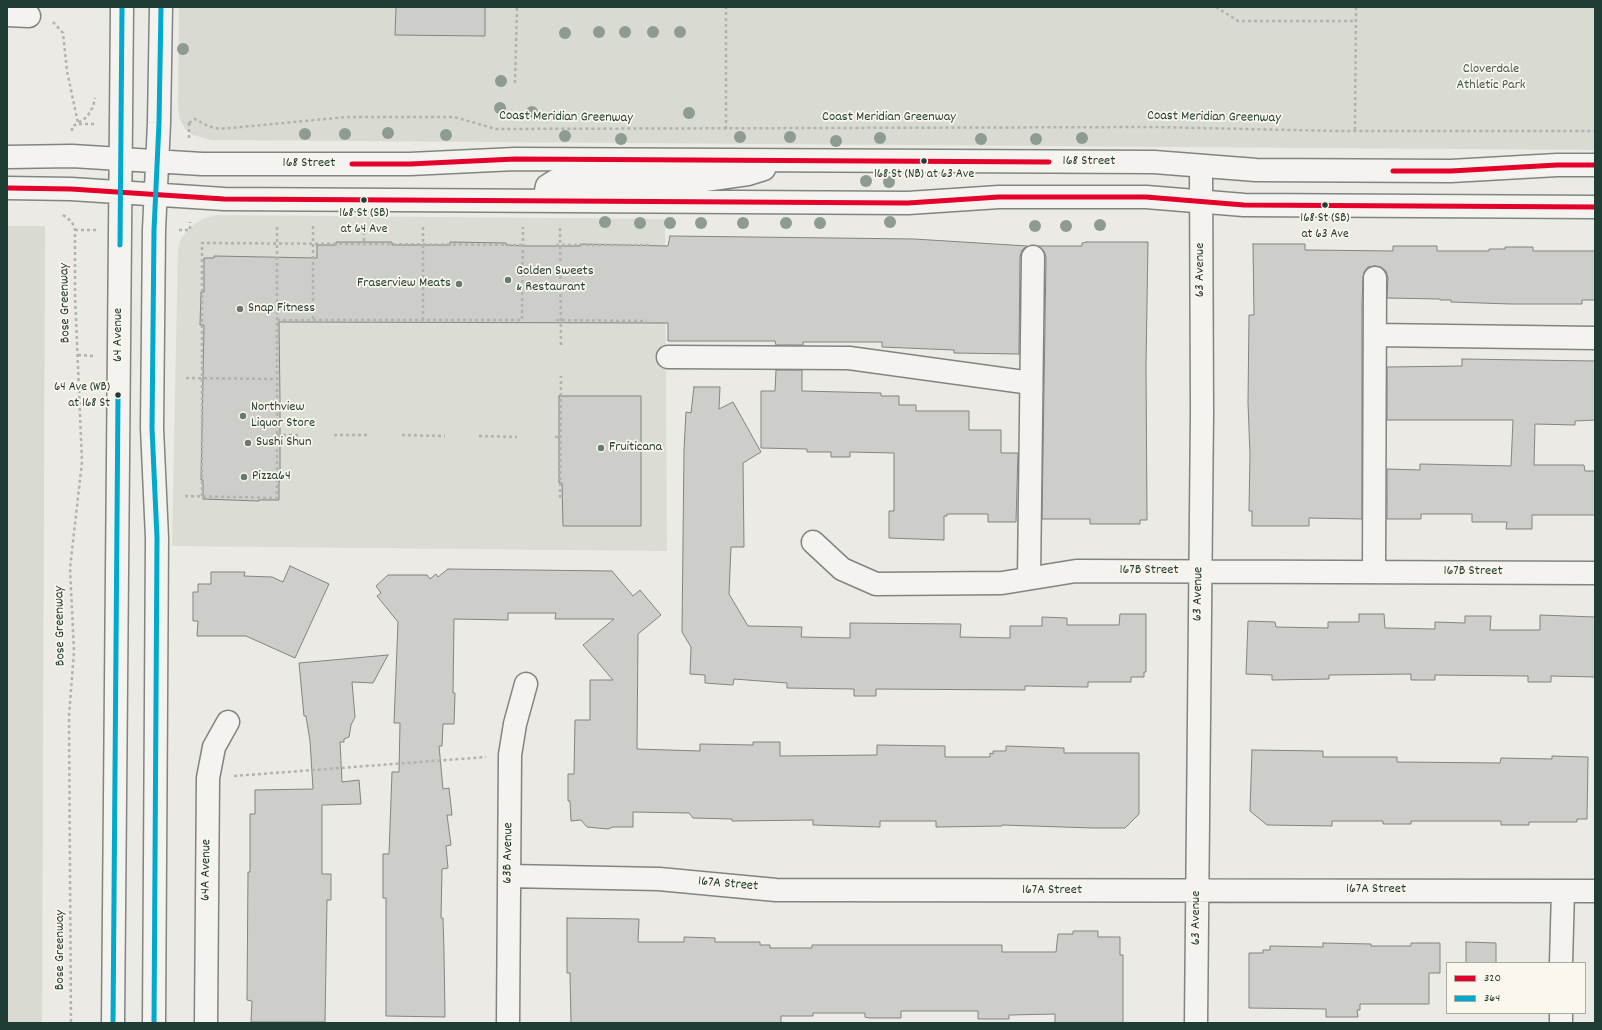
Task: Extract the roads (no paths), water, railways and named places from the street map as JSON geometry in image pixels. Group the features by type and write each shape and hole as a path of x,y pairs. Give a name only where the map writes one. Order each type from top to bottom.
{"main road":[{"name":"64 Avenue","path":"113,1023 122,7"},
{"path":"154,1023 157,538 152,428 161,7"},
{"path":"7,15 29,16"},
{"name":"168 Street","path":"7,157 72,156 209,164 410,164 515,159 780,162 1154,162 1256,170 1451,171 1557,165 1595,165"},
{"path":"544,200 547,186 555,181 581,179 719,178 748,174 765,169 780,162"},
{"name":"63 Avenue","path":"1196,1023 1202,412 1201,166"},
{"path":"7,188 72,189 224,199 908,203 999,197 1146,197 1244,205 1595,207"},
{"path":"1029,578 1032,257"},
{"path":"1374,572 1375,278"},
{"path":"1376,336 1595,338"},
{"path":"668,357 849,358 1031,383"},
{"name":"167B Street","path":"813,542 842,569 876,584 1002,583 1076,571 1595,573"},
{"name":"63B Avenue","path":"508,1023 510,755 515,724 526,684"},
{"name":"64A Avenue","path":"206,1023 208,778 214,747 228,722"},
{"name":"167A Street","path":"509,876 659,879 776,890 1595,891"},
{"path":"1561,962 1563,891"}],"place":[{"name":"168 St (NB) at 63 Ave","path":"924,161"},
{"name":"168 St (SB) at 64 Ave","path":"364,200"},
{"name":"168 St (SB) at 63 Ave","path":"1325,205"},
{"name":"Golden Sweets & Restaurant","path":"508,280"},
{"name":"Fraserview Meats","path":"459,284"},
{"name":"Snap Fitness","path":"240,309"},
{"name":"64 Ave (WB) at 168 St","path":"118,395"},
{"name":"Northview Liquor Store","path":"243,416"},
{"name":"Sushi Shun","path":"248,443"},
{"name":"Fruiticana","path":"601,448"},
{"name":"Pizza64","path":"244,477"}],"park label":[{"name":"Cloverdale Athletic Park","path":"1491,78"}]}
